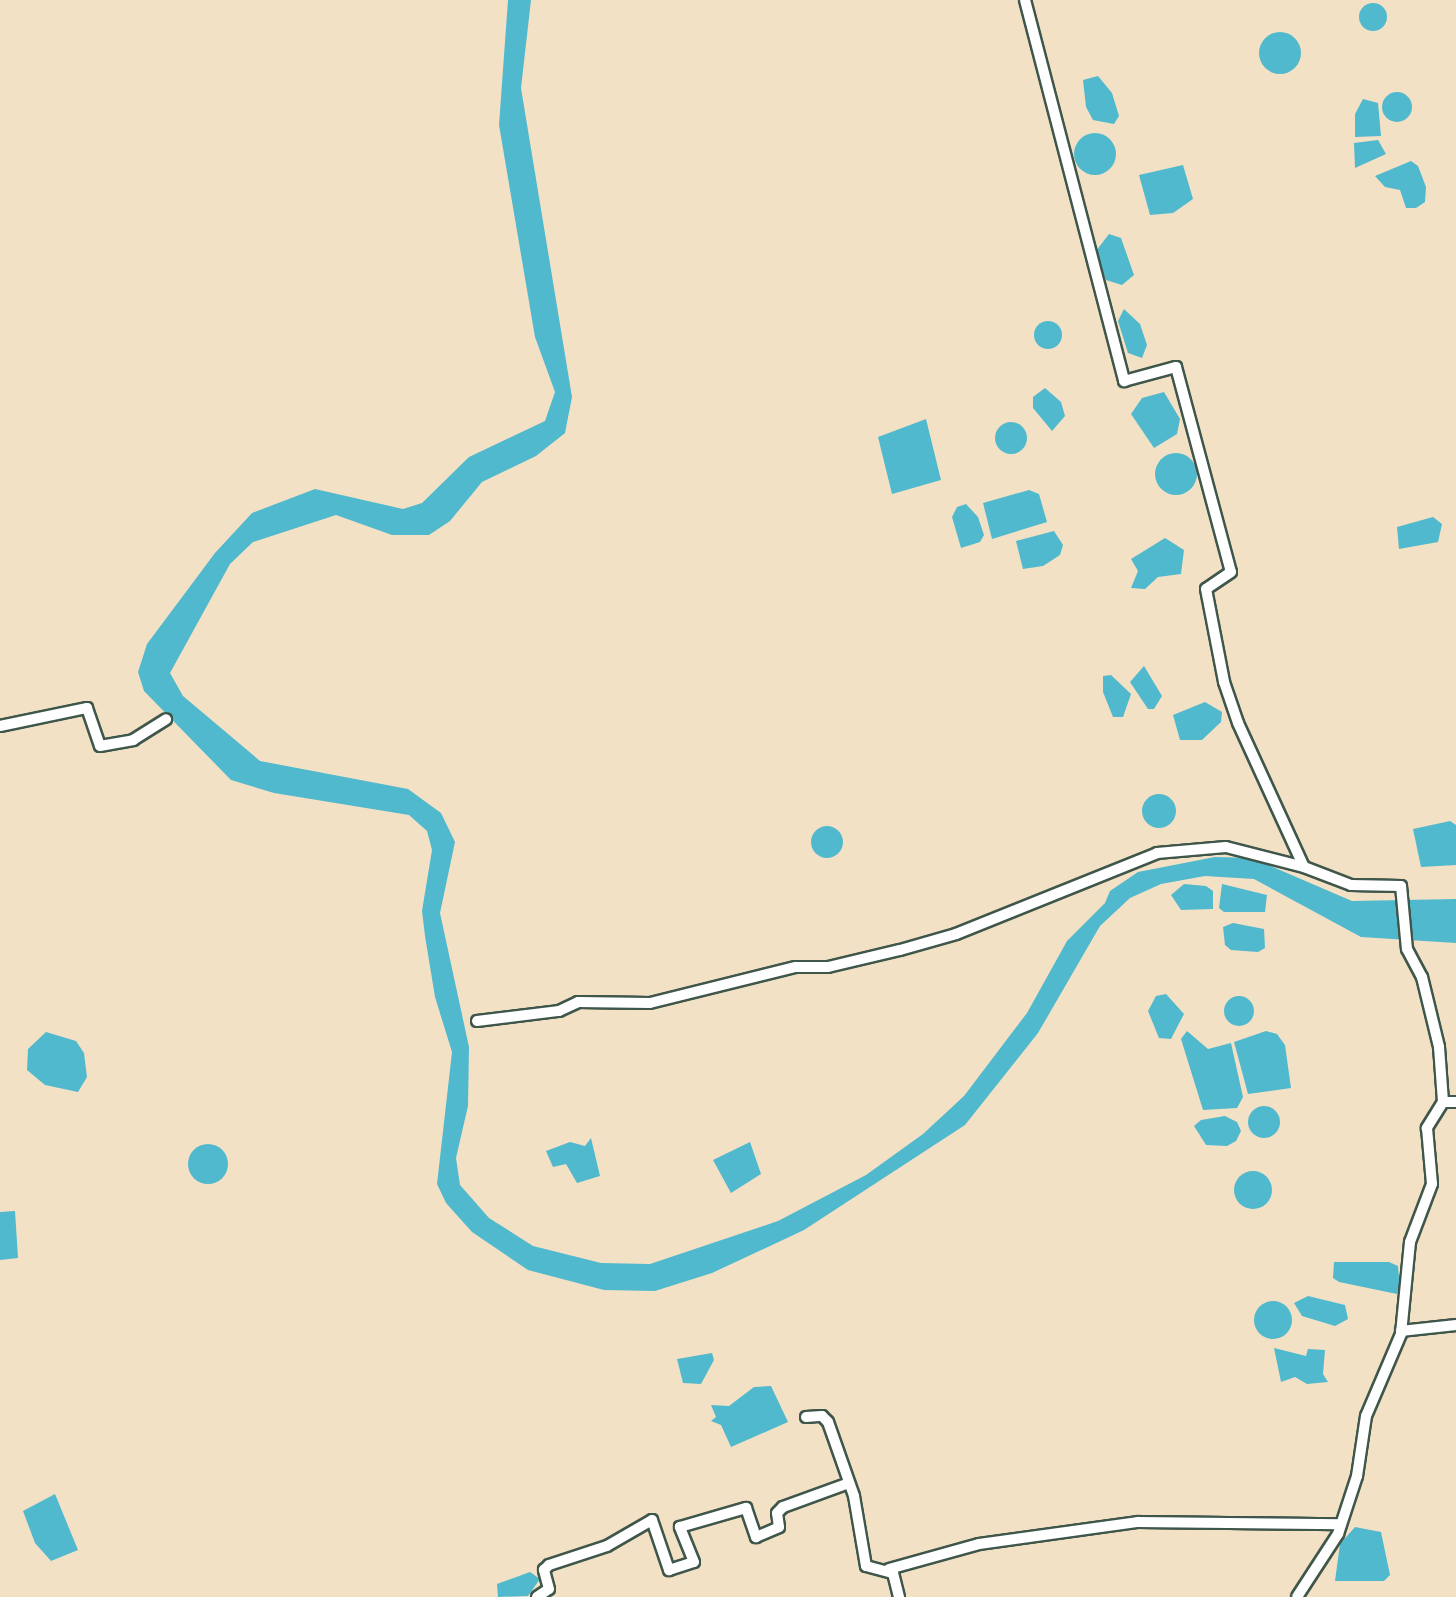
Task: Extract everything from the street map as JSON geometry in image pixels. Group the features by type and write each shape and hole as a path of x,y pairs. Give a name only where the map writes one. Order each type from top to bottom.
{"street":[{"path":"1025,0 1124,381 1176,367 1231,572 1206,589 1224,682 1304,867"},
{"path":"0,726 87,708 100,746 133,740 166,719"},
{"path":"477,1021 559,1011 578,1002 650,1003 796,967 828,967 900,950 956,934 1157,853 1226,847 1304,867 1351,885 1401,886 1407,949 1431,1010 1443,1102 1427,1128 1432,1184 1425,1210 1413,1223 1401,1331 1366,1416 1357,1476 1341,1524 1297,1597"},
{"path":"1443,1102 1456,1102"},
{"path":"1401,1331 1456,1325"},
{"path":"806,1417 822,1416 828,1422 849,1483 866,1566 889,1569 979,1544 1138,1522 1341,1524"},
{"path":"537,1597 549,1589 544,1570 549,1565 607,1546 652,1520 669,1570 694,1562 680,1527 746,1508 756,1537 779,1527 777,1513 783,1507 849,1483"},
{"path":"889,1569 899,1597"}],"water":[{"path":"508,0 531,0 521,88 572,397 565,433 536,456 482,482 450,521 429,535 392,535 336,515 253,542 230,564 170,673 183,696 260,761 408,789 441,813 455,842 440,913 469,1047 468,1106 456,1158 460,1185 489,1218 533,1246 601,1263 650,1264 778,1221 866,1175 923,1134 964,1096 1027,1013 1067,941 1105,903 1110,891 1138,872 1215,857 1252,858 1352,901 1456,899 1456,943 1361,937 1254,879 1205,876 1161,884 1130,898 1100,926 1038,1033 965,1125 804,1230 712,1273 655,1291 604,1290 528,1270 472,1232 446,1203 437,1184 452,1052 435,997 422,911 432,850 427,831 409,815 274,793 231,780 144,691 138,672 147,644 215,553 252,513 315,489 403,509 422,503 469,457 545,421 555,392 535,337 499,125"},
{"path":"1373,3 1383,7 1387,17 1383,27 1373,31 1363,27 1359,17 1363,7"},
{"path":"1280,32 1295,38 1301,53 1295,68 1280,74 1265,68 1259,53 1265,38"},
{"path":"1098,76 1112,93 1119,116 1114,124 1093,120 1086,107 1083,80"},
{"path":"1397,92 1403,93 1411,101 1411,113 1403,121 1397,122 1391,121 1383,113 1382,107 1383,101 1391,93"},
{"path":"1363,99 1378,103 1381,136 1355,137 1355,114"},
{"path":"1095,133 1110,139 1116,154 1110,169 1095,175 1080,169 1074,154 1080,139"},
{"path":"1378,140 1386,154 1355,168 1354,143"},
{"path":"1411,161 1418,166 1426,187 1425,202 1416,208 1406,208 1400,190 1385,187 1375,176"},
{"path":"1183,165 1193,199 1173,213 1150,215 1139,175"},
{"path":"1109,234 1121,238 1134,275 1122,285 1106,280 1096,251"},
{"path":"1124,309 1140,324 1147,345 1142,358 1128,353 1118,321"},
{"path":"1048,321 1058,325 1062,335 1058,345 1048,349 1038,345 1034,335 1038,325"},
{"path":"1045,388 1061,402 1065,416 1052,431 1033,408 1033,397"},
{"path":"1164,392 1180,419 1177,434 1154,448 1131,414 1142,398"},
{"path":"926,419 941,480 892,494 878,437"},
{"path":"1011,422 1022,427 1027,438 1022,449 1011,454 1000,449 995,438 1000,427"},
{"path":"1176,453 1191,459 1197,474 1191,489 1176,495 1161,489 1155,474 1161,459"},
{"path":"1029,490 1039,494 1047,522 992,539 983,503"},
{"path":"966,504 978,517 984,535 980,542 961,548 952,517 957,507"},
{"path":"1433,517 1442,524 1438,542 1399,549 1397,527"},
{"path":"1054,531 1063,545 1060,555 1043,566 1023,569 1016,541"},
{"path":"1165,538 1184,550 1181,574 1158,577 1145,589 1131,588 1138,571 1131,559"},
{"path":"1144,666 1162,696 1154,709 1148,709 1130,682"},
{"path":"1111,675 1131,694 1123,717 1113,717 1103,692 1103,676"},
{"path":"1205,702 1222,712 1221,722 1202,740 1180,740 1173,715"},
{"path":"1159,794 1171,799 1176,811 1171,823 1159,828 1147,823 1142,811 1147,799"},
{"path":"1450,821 1456,825 1456,865 1421,867 1413,829"},
{"path":"827,826 838,831 843,842 838,853 827,858 816,853 811,842 816,831"},
{"path":"1184,884 1206,886 1213,891 1213,909 1181,910 1171,895"},
{"path":"1222,884 1267,895 1265,912 1224,912 1219,908"},
{"path":"1233,923 1264,929 1265,948 1258,952 1231,950 1225,945 1223,927"},
{"path":"1166,994 1184,1014 1171,1039 1159,1038 1148,1011 1156,996"},
{"path":"1239,996 1245,997 1253,1005 1253,1017 1245,1025 1239,1026 1233,1025 1225,1017 1224,1011 1225,1005 1233,997"},
{"path":"1187,1031 1208,1049 1231,1043 1243,1097 1237,1108 1203,1110 1181,1039"},
{"path":"1266,1031 1277,1034 1285,1045 1291,1088 1248,1094 1234,1042"},
{"path":"46,1032 76,1041 84,1053 87,1077 78,1092 45,1085 27,1070 28,1049"},
{"path":"1264,1106 1275,1111 1280,1122 1275,1133 1264,1138 1253,1133 1248,1122 1253,1111"},
{"path":"1225,1116 1237,1122 1241,1131 1236,1141 1227,1146 1206,1145 1194,1126 1201,1120"},
{"path":"591,1138 600,1176 577,1183 566,1164 553,1167 546,1151 570,1142 585,1146"},
{"path":"750,1142 761,1174 731,1193 713,1160"},
{"path":"208,1144 222,1150 228,1164 222,1178 208,1184 194,1178 188,1164 194,1150"},
{"path":"1253,1171 1266,1177 1272,1190 1266,1203 1253,1209 1240,1203 1234,1190 1240,1177"},
{"path":"15,1211 18,1258 0,1260 0,1212"},
{"path":"1334,1262 1389,1262 1398,1266 1400,1289 1397,1294 1339,1282 1333,1278"},
{"path":"1308,1296 1345,1305 1348,1319 1335,1326 1302,1316 1294,1303"},
{"path":"1273,1301 1287,1306 1292,1320 1287,1334 1273,1339 1259,1334 1254,1320 1259,1306"},
{"path":"1274,1348 1306,1356 1308,1349 1325,1350 1323,1374 1328,1382 1307,1384 1295,1377 1281,1382"},
{"path":"712,1353 714,1360 701,1384 683,1383 677,1359"},
{"path":"771,1386 788,1422 731,1447 721,1425 711,1421 716,1417 711,1405 729,1406 754,1387"},
{"path":"55,1494 78,1550 51,1561 35,1543 23,1511"},
{"path":"1355,1527 1381,1532 1390,1575 1384,1581 1335,1581 1340,1544"},
{"path":"530,1572 540,1579 528,1596 498,1597 497,1584"}]}
